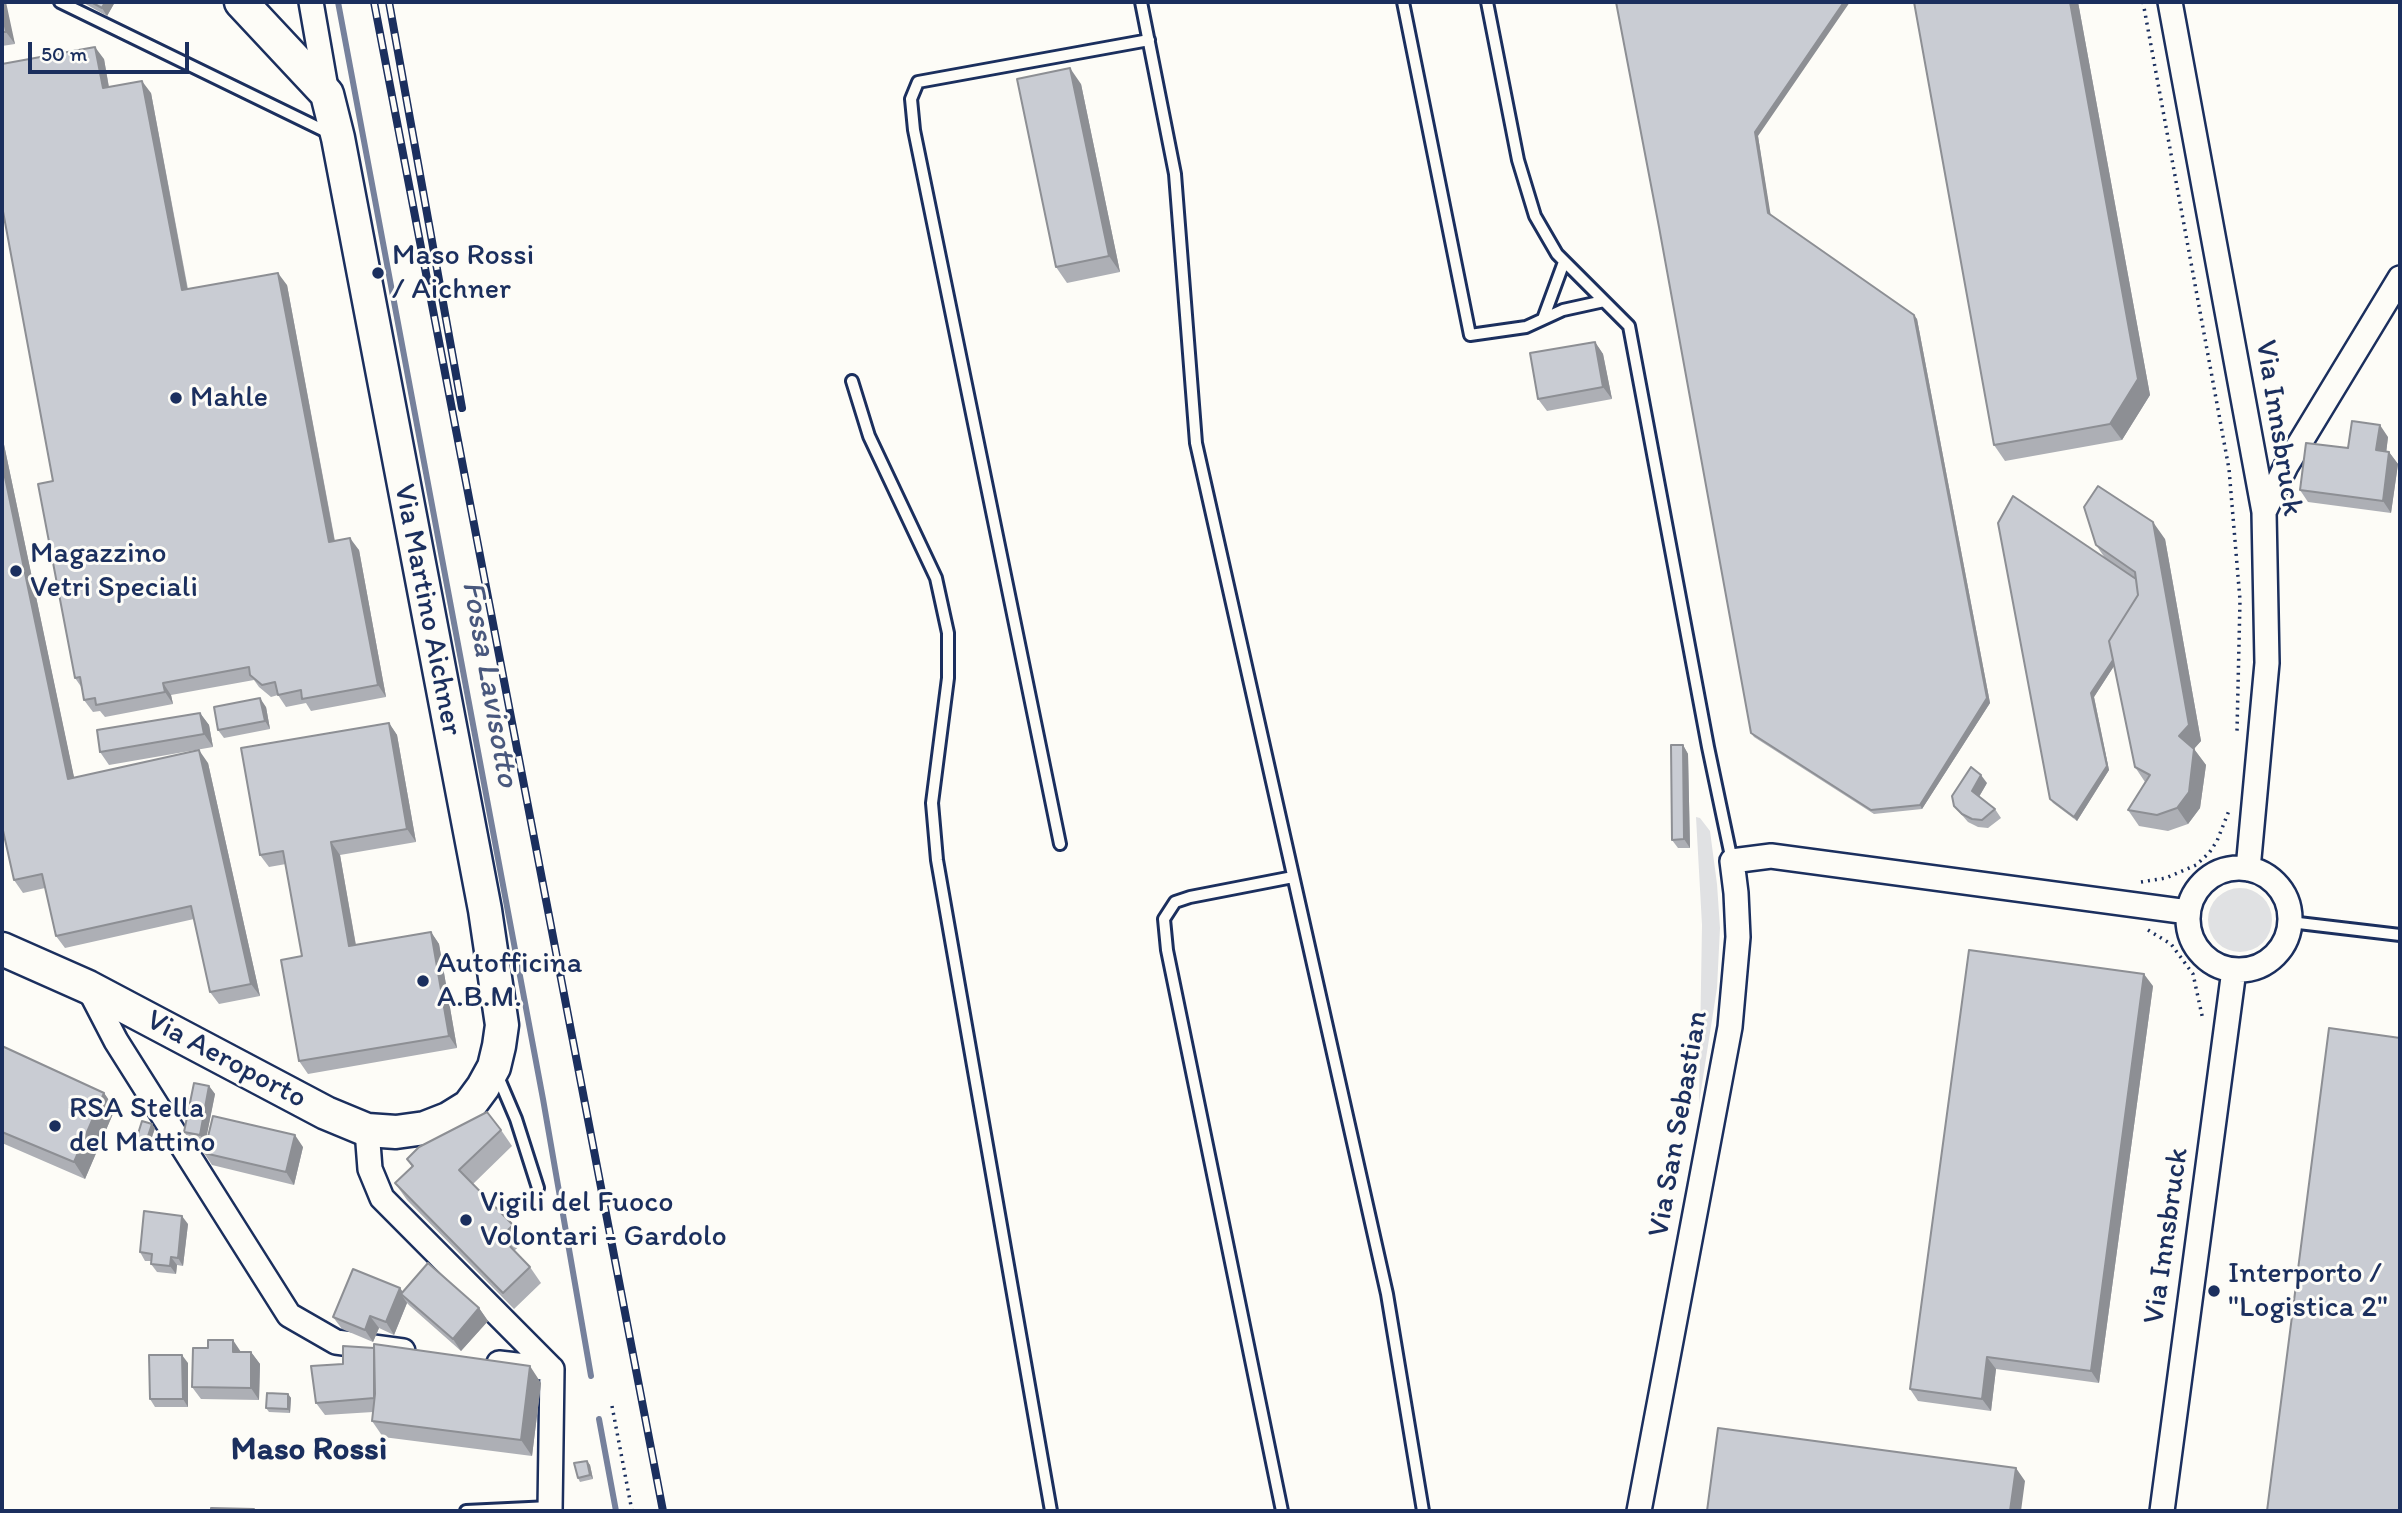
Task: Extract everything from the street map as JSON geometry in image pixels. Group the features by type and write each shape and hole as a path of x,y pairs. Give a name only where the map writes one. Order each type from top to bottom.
{"street":[{"path":"241,2 327,94"},
{"name":"Via Martino Aichner","path":"311,2 495,967 502,1025 494,1067 469,1106 448,1119 425,1128 396,1132 367,1130"},
{"name":"Via Innsbruck","path":"2170,2 2264,512 2267,663 2248,869"},
{"path":"2264,512 2286,466 2400,278"},
{"path":"1732,861 1771,856 2189,912"},
{"name":"Via San Sebastian","path":"1639,1511 1730,1027 1738,937 1737,893 1732,861"},
{"path":"2232,869 2248,869 2268,878 2283,894 2290,922 2287,938 2278,952 2266,962 2250,969 2234,970 2218,966 2204,957 2194,944 2189,928 2189,912 2193,896 2209,878 2232,869"},
{"name":"Via Aeroporto","path":"2,949 88,987 326,1113 367,1130"},
{"name":"Via Innsbruck","path":"2162,1511 2234,970"},
{"name":"Via Aeroporto","path":"88,987 116,1041 289,1315 336,1342 430,1354"},
{"path":"367,1130 370,1169 382,1198 552,1369 550,1509"},
{"path":"484,1361 552,1369"}],"lane":[{"path":"60,2 338,138"},
{"path":"1141,2 1175,174 1196,443 1387,1294 1423,1511"},
{"path":"1403,2 1470,335 1526,327 1563,310 1604,301"},
{"name":"Via San Sebastian","path":"1488,2 1518,160 1535,216 1557,254 1629,326 1732,861"},
{"path":"1060,844 914,130 911,99 918,82 1149,40"},
{"path":"1543,318 1564,262"},
{"path":"852,381 869,436 936,579 948,633 948,678 932,803 937,860 1051,1511"},
{"path":"1282,1511 1167,950 1164,919 1175,902 1190,897 1293,877"},
{"path":"2290,922 2400,935"},
{"path":"494,1067 516,1119 538,1188"},
{"path":"466,1511 550,1509"}],"path":[{"path":"2143,2 2229,469 2240,600 2236,735"},
{"path":"2132,883 2166,878 2196,865 2217,841 2224,828 2232,796"},
{"path":"2143,928 2171,944 2193,974 2204,1023"},
{"path":"612,1406 632,1511"}],"shaded area":[{"path":"1696,817 1700,818 1710,831 1720,928 1717,988 1699,1103 1702,925"},
{"path":"2234,888 2246,888 2263,897 2270,908 2270,932 2263,943 2246,952 2234,952 2222,947 2213,938 2208,926 2208,914 2213,902 2222,893"}],"building":[{"path":"91,2 105,2 102,8"},
{"path":"1616,2 1844,2 1755,132 1768,213 1914,315 1987,698 1920,805 1871,810 1751,733"},
{"path":"1914,2 2070,2 2138,379 2110,424 1994,445"},
{"path":"2,9 6,32 2,32"},
{"name":"Mahle","path":"95,47 103,88 142,81 182,290 278,273 329,542 350,538 378,685 302,699 301,690 278,695 275,682 262,685 250,675 249,667 163,683 165,692 96,705 95,698 84,700 80,677 75,678 38,484 53,481 2,206 2,64"},
{"path":"1070,68 1109,256 1056,267 1017,79"},
{"path":"1595,342 1603,387 1538,399 1530,353"},
{"path":"2352,421 2380,425 2376,450 2389,452 2383,501 2300,490 2306,443 2348,448"},
{"path":"2,463 68,779 199,750 251,984 210,992 191,906 56,936 42,874 14,880 2,826"},
{"path":"2098,486 2153,522 2189,725 2179,736 2194,749 2189,792 2177,808 2157,815 2128,810 2150,775 2135,767 2109,641 2138,595 2135,572 2096,545 2084,507"},
{"path":"2013,496 2136,579 2138,595 2109,641 2113,660 2091,693 2107,766 2074,817 2050,799 1998,523"},
{"path":"260,698 265,721 218,730 214,707"},
{"path":"200,713 204,734 100,752 97,730"},
{"path":"389,723 407,829 331,842 349,946 431,932 449,1036 299,1061 281,960 302,956 283,851 260,855 241,748"},
{"path":"1671,745 1683,745 1684,839 1672,840"},
{"path":"1971,767 1981,775 1972,791 1995,809 1982,820 1962,814 1954,806 1952,796"},
{"path":"1969,950 2144,974 2091,1371 1987,1357 1982,1399 1910,1389"},
{"path":"2329,1028 2400,1038 2400,1511 2267,1511"},
{"name":"RSA Stella del Mattino","path":"2,1046 104,1093 74,1162 2,1132"},
{"path":"194,1083 209,1086 200,1135 184,1132"},
{"name":"Vigili del Fuoco Volontari - Gardolo","path":"487,1112 501,1130 459,1170 513,1225 501,1237 530,1267 503,1293 395,1183 413,1166 407,1159 419,1147"},
{"path":"213,1116 295,1135 286,1172 204,1153"},
{"path":"142,1121 152,1124 144,1148 130,1143 132,1135 137,1137"},
{"path":"144,1211 182,1216 178,1258 171,1257 170,1266 151,1264 152,1254 140,1252"},
{"path":"428,1263 479,1308 453,1339 401,1294"},
{"path":"353,1269 400,1288 386,1322 370,1316 365,1330 333,1317"},
{"path":"208,1340 233,1340 233,1352 251,1352 251,1388 192,1387 193,1348 208,1348"},
{"path":"374,1344 530,1366 521,1440 372,1421 375,1394"},
{"path":"343,1346 374,1348 374,1398 316,1403 311,1366 343,1364"},
{"path":"149,1355 182,1355 183,1399 150,1399"},
{"path":"267,1393 288,1394 288,1409 266,1408"},
{"path":"1718,1428 2016,1468 2010,1511 1707,1511"},
{"path":"587,1461 590,1475 578,1478 574,1463"},
{"path":"211,1508 254,1509 254,1511 211,1511"}],"waterway":[{"name":"Fossa Lavisotto","path":"338,2 543,1099 591,1376"},
{"name":"Fossa Lavisotto","path":"599,1419 616,1511"}],"railway":[{"path":"374,2 663,1511"},
{"path":"389,2 462,408"}],"place":[{"name":"Maso Rossi / Aichner","path":"378,273"},
{"name":"Mahle","path":"176,398"},
{"name":"Magazzino Vetri Speciali","path":"16,571"},
{"name":"Autofficina A.B.M.","path":"423,981"},
{"name":"RSA Stella del Mattino","path":"55,1126"},
{"name":"Vigili del Fuoco Volontari - Gardolo","path":"466,1220"},
{"name":"Interporto / \"Logistica 2\"","path":"2214,1291"}],"district":[{"name":"Maso Rossi","path":"309,1451"}]}
